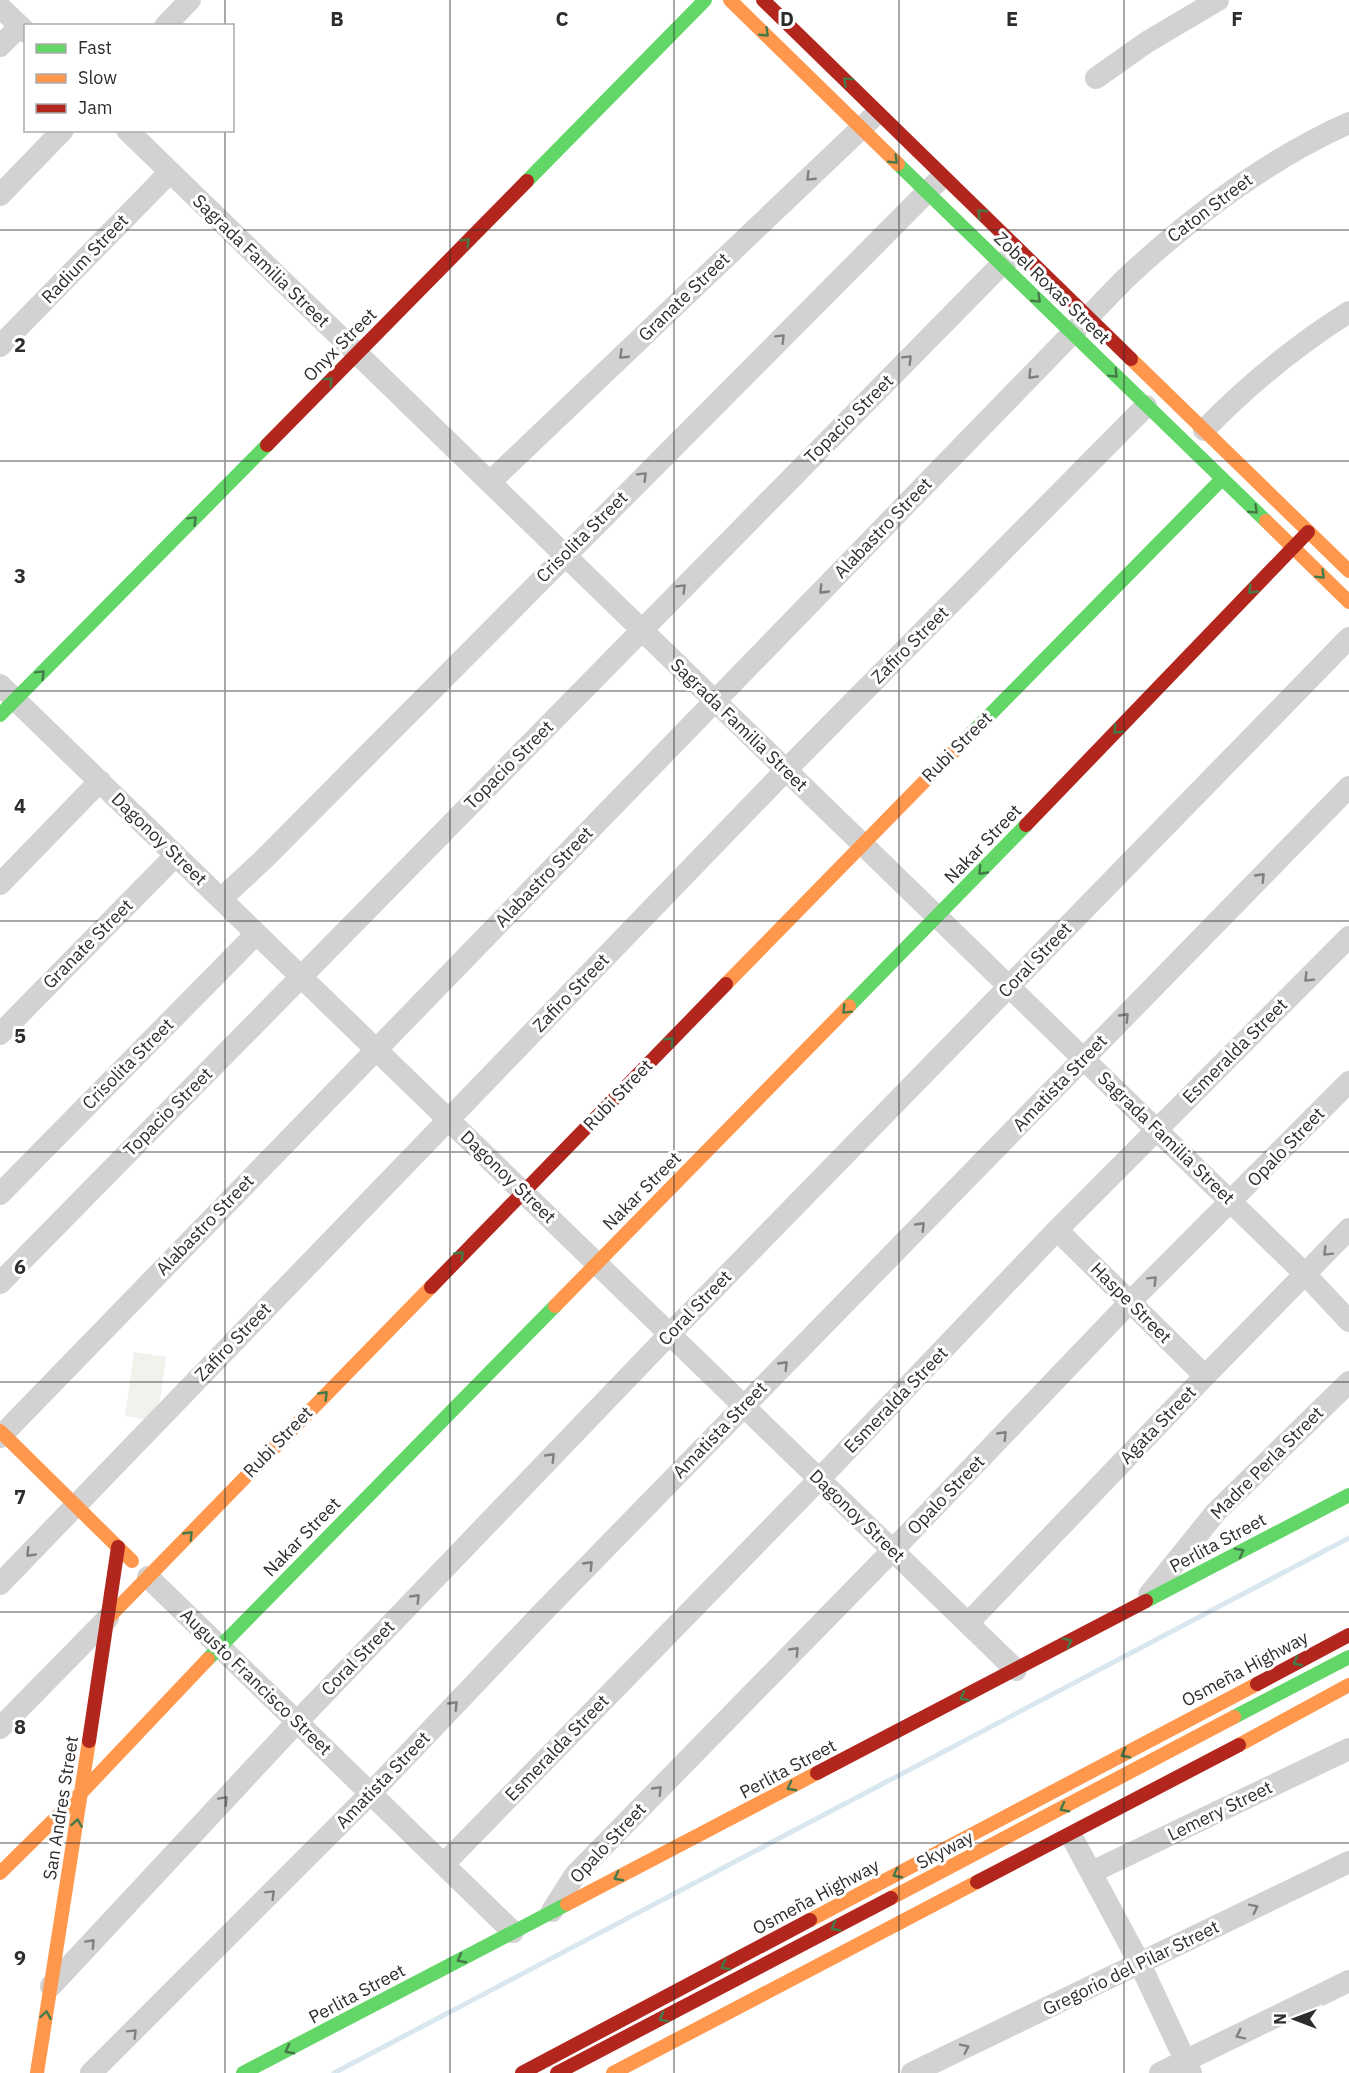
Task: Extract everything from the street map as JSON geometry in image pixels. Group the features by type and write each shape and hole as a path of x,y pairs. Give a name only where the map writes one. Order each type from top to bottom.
{"main road":[{"name":"Onyx Street","path":"5,692 159,546 345,342 705,0"},
{"name":"Zobel Roxas Street","path":"730,0 1002,264 1081,325 1204,430 1230,471 1293,548 1349,602"},
{"name":"Zobel Roxas Street","path":"763,0 1019,250 1146,406 1308,532 1349,571"},
{"path":"799,67 816,51"},
{"name":"Rubi Street","path":"108,1618 496,1218 1230,471"},
{"name":"Nakar Street","path":"0,1873 82,1792 220,1647 938,917 1308,532"},
{"name":"Augusto Francisco Street","path":"1,1434 148,1577"},
{"name":"Perlita Street","path":"243,2073 1349,1495"},
{"name":"San Andres Street","path":"37,2073 118,1547"},
{"name":"Osmeña Highway","path":"522,2073 1349,1635"},
{"name":"Skyway","path":"557,2073 1349,1657"},
{"path":"1186,1779 1218,1744 1349,1675"},
{"path":"613,2073 1349,1685"},
{"path":"628,2073 1349,1695"}],"street":[{"path":"167,24 190,0"},
{"path":"1096,78 1146,42 1218,0"},
{"path":"0,7 23,29 0,46"},
{"name":"Granate Street","path":"489,482 878,112"},
{"name":"Caton Street","path":"1081,325 1161,245 1201,212 1243,182 1286,156 1349,123"},
{"path":"0,195 61,132"},
{"name":"Sagrada Familia Street","path":"129,132 1305,1274 1349,1321"},
{"name":"Radium Street","path":"0,346 170,172"},
{"name":"Crisolita Street","path":"221,899 943,176"},
{"name":"Topacio Street","path":"0,1282 1002,264 1019,250"},
{"path":"1204,430 1259,377 1288,353 1349,312"},
{"name":"Alabastro Street","path":"1,1434 1081,325"},
{"name":"Zafiro Street","path":"0,1584 786,770 1146,406"},
{"name":"Coral Street","path":"51,1986 297,1722 670,1334 1349,638"},
{"name":"Dagonoy Street","path":"5,692 1016,1670"},
{"path":"0,885 100,782"},
{"name":"Amatista Street","path":"91,2073 371,1793 544,1611 1349,787"},
{"name":"Granate Street","path":"0,1034 176,855"},
{"name":"Crisolita Street","path":"0,1194 256,934"},
{"name":"Esmeralda Street","path":"444,1864 1058,1230 1349,936"},
{"name":"Opalo Street","path":"551,1913 575,1875 893,1550 1130,1302 1349,1082"},
{"name":"Agata Street","path":"968,1623 1349,1229"},
{"name":"Haspe Street","path":"1058,1230 1205,1376"},
{"name":"Madre Perla Street","path":"1143,1602 1216,1512 1349,1382"},
{"name":"Augusto Francisco Street","path":"148,1577 513,1932"},
{"name":"Rubi Street","path":"0,1728 108,1618"},
{"name":"Lemery Street","path":"1092,1872 1349,1749"},
{"path":"1073,1839 1140,1964 1189,2067"},
{"name":"Gregorio del Pilar Street","path":"912,2073 1349,1862"},
{"path":"1160,2073 1189,2067 1349,1981"}],"shaded area":[{"path":"134,1352 166,1357 157,1421 125,1416"}],"waterway":[{"path":"334,2073 1349,1538"}],"traffic: fast":[{"path":"527,181 705,0"},
{"path":"898,164 1266,521"},
{"path":"0,715 267,445"},
{"path":"964,741 1222,479"},
{"path":"849,1006 1026,825"},
{"path":"208,1659 555,1306"},
{"path":"1146,1601 1349,1495"},
{"path":"1234,1717 1349,1657"},
{"path":"243,2073 567,1904"}],"traffic: slow":[{"path":"730,0 898,164"},
{"path":"1131,359 1349,571"},
{"path":"1266,521 1349,602"},
{"path":"726,984 964,741"},
{"path":"555,1306 849,1006"},
{"path":"108,1618 431,1287"},
{"path":"0,1431 132,1561"},
{"path":"0,1873 82,1792 208,1659"},
{"path":"810,1920 1257,1684"},
{"path":"1239,1745 1349,1685"},
{"path":"891,1898 1234,1717"},
{"path":"37,2073 89,1741"},
{"path":"567,1904 817,1773"},
{"path":"613,2073 977,1882"}],"traffic: jam":[{"path":"763,0 1131,359"},
{"path":"267,445 527,181"},
{"path":"1026,825 1308,532"},
{"path":"431,1287 726,984"},
{"path":"89,1741 118,1547"},
{"path":"817,1773 1146,1601"},
{"path":"1257,1684 1349,1635"},
{"path":"977,1882 1239,1745"},
{"path":"557,2073 891,1898"},
{"path":"522,2073 810,1920"}]}
